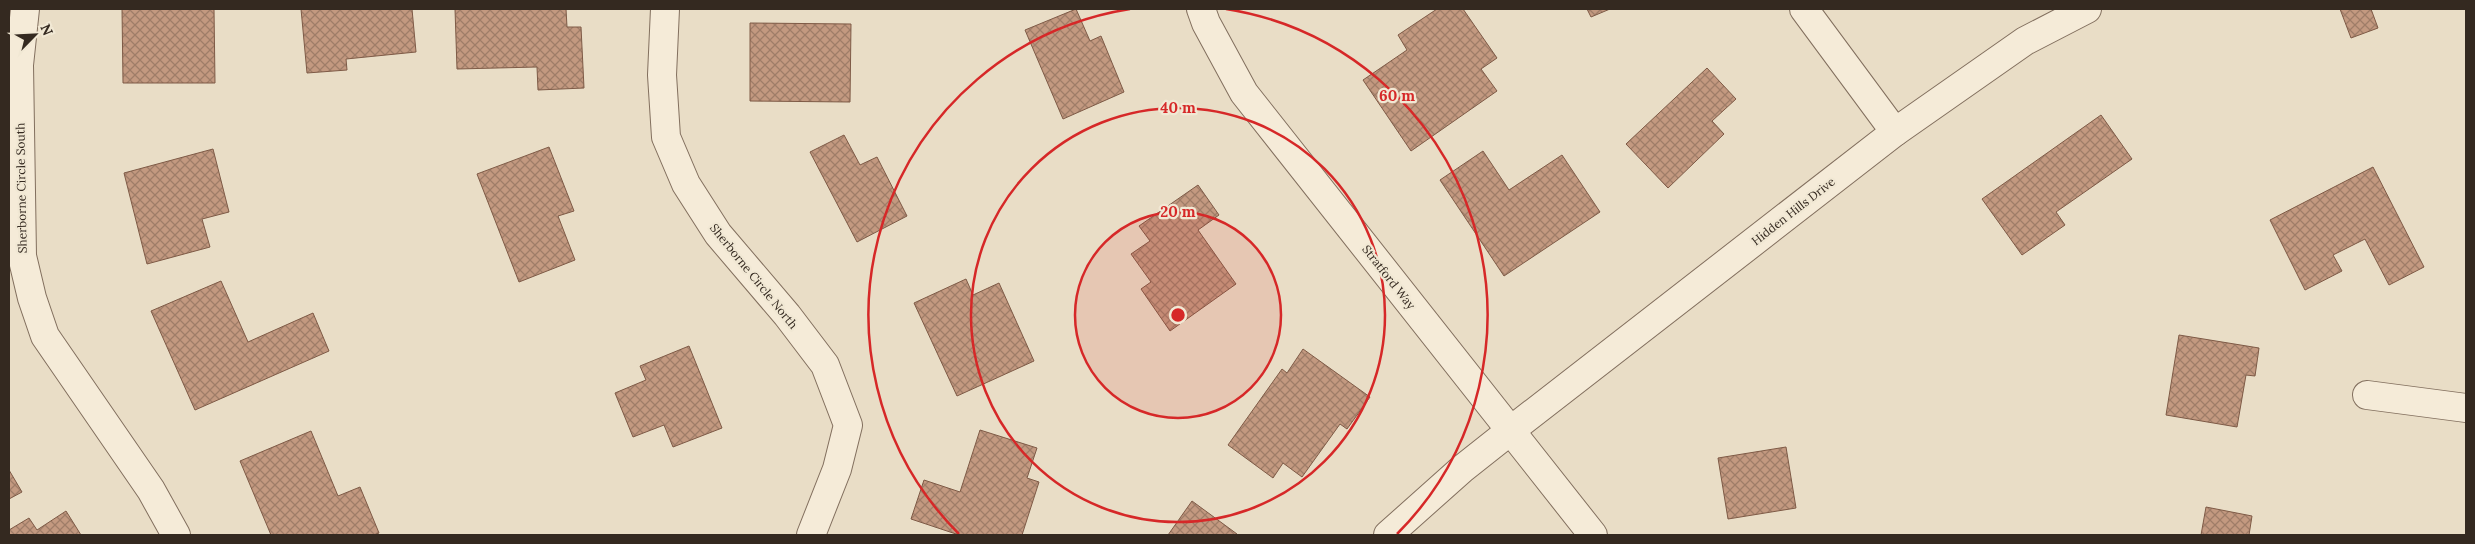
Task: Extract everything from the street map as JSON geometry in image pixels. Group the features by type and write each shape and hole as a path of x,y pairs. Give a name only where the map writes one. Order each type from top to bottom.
{"street":[{"name":"Sherborne Circle South","path":"25,9 19,65 22,256 32,298 45,336 151,490 176,535"},
{"name":"Sherborne Circle North","path":"665,9 662,74 666,137 686,184 718,234 787,316 825,365 848,425 837,469 811,535"},
{"name":"Stratford Way","path":"1201,9 1206,23 1244,92 1593,535"},
{"path":"1804,9 1895,132"},
{"name":"Hidden Hills Drive","path":"1388,535 1462,469 1895,132 2026,41 2087,9"},
{"path":"2367,395 2466,408"}],"building":[{"path":"122,9 214,9 215,83 123,83"},
{"path":"301,9 412,9 416,52 346,59 347,70 307,73"},
{"path":"455,9 566,9 567,27 581,27 584,88 538,90 537,67 457,69"},
{"path":"1076,9 1090,41 1101,36 1124,92 1063,119 1025,30"},
{"path":"1437,9 1463,9 1497,58 1481,69 1497,91 1411,151 1363,80 1407,50 1398,35"},
{"path":"1587,9 1610,9 1591,17"},
{"path":"2340,9 2371,9 2378,28 2351,38"},
{"path":"750,23 851,24 850,102 750,101"},
{"path":"1707,68 1736,99 1712,121 1724,134 1668,188 1626,144"},
{"path":"2101,115 2132,159 2056,212 2065,225 2022,255 1982,199"},
{"path":"844,135 860,165 877,157 907,216 857,242 810,152"},
{"path":"549,147 574,211 558,216 575,260 519,282 477,174"},
{"path":"213,149 229,212 202,219 210,247 147,264 124,173"},
{"path":"1483,151 1509,190 1562,155 1600,212 1504,276 1440,180"},
{"path":"2373,167 2424,267 2389,285 2365,239 2333,255 2342,271 2305,290 2270,220"},
{"path":"1198,185 1219,215 1198,230 1236,284 1170,331 1141,289 1151,282 1131,254 1150,241 1139,226"},
{"path":"966,279 973,295 999,283 1034,361 957,396 914,303"},
{"path":"221,281 248,342 313,313 329,351 195,410 151,311"},
{"path":"2179,335 2259,348 2255,376 2246,375 2237,427 2166,415"},
{"path":"689,346 722,428 673,447 664,425 633,437 615,393 646,380 640,366"},
{"path":"1303,349 1370,397 1347,429 1340,424 1302,477 1283,463 1273,478 1228,445 1282,369 1287,373"},
{"path":"980,430 1037,448 1027,478 1039,482 1022,535 959,535 911,519 924,480 960,492"},
{"path":"311,431 338,496 360,487 379,533 374,535 271,535 240,461"},
{"path":"1786,447 1796,508 1728,519 1718,458"},
{"path":"9,470 22,492 9,499"},
{"path":"1192,501 1237,534 1168,535"},
{"path":"2206,507 2252,516 2249,535 2201,535"},
{"path":"66,511 81,535 9,535 9,530 29,518 37,530"}]}
